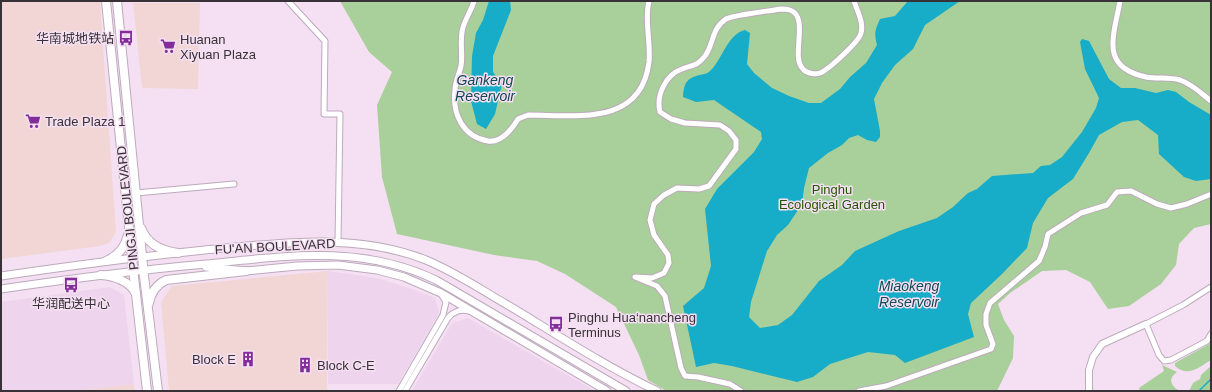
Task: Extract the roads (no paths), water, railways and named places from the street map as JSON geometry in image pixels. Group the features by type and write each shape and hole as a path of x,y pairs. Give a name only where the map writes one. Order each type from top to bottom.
{"main road":[{"name":"PINGJI BOULEVARD","path":"106,1 133,271 147,391"},
{"name":"PINGJI BOULEVARD","path":"117,1 142,256 158,391"},
{"path":"139,222 143,233 154,245 165,251 178,253"},
{"path":"106,261 116,256 122,249 127,241 129,231"},
{"name":"FU'AN BOULEVARD","path":"1,276 142,256 283,243 338,242 368,245 392,250 425,260 446,269 605,364 657,391"},
{"name":"FU'AN BOULEVARD","path":"1,289 101,275 190,265 297,256 342,255 356,257 399,266 424,274 626,391"},
{"path":"190,265 246,271"},
{"path":"148,309 149,298 152,292 158,284 166,280 311,265 350,266 377,270 404,277 441,293 607,391"},
{"path":"101,275 112,276 125,282 132,288 136,295"},
{"path":"473,302 512,335"}],"street":[{"path":"288,1 325,41 324,114 340,114 338,242"},
{"path":"474,1 462,32 461,66 455,88 454,101 461,122 466,131 478,139 491,142 503,137 513,128 518,119 528,115 602,114 628,103 642,85 648,63 647,11 649,1"},
{"path":"741,391 730,384 698,377 685,376 681,368 665,296 657,286 635,277 652,278 664,273 669,263 668,255 654,235 650,220 654,204 664,195 677,188 699,188 709,186 736,149 736,140 729,130 720,125 685,123 671,119 660,112 658,104 660,93 668,79 681,69 698,65 706,54 714,32 727,18 781,9 789,9 795,13 799,23 799,62 802,69 810,73 820,74 848,51 861,34 861,21 854,1"},
{"path":"1120,1 1112,46 1114,55 1120,66 1132,74 1180,80 1192,86 1211,101"},
{"path":"136,193 234,184"},
{"path":"859,391 886,386 990,349 993,344 986,325 986,314 990,303 1039,261 1045,247 1048,234 1081,214 1106,205 1117,192 1131,191 1157,204 1171,208 1187,204 1209,194 1211,195"},
{"path":"1089,391 1089,370 1092,358 1102,344 1183,305 1211,287"},
{"path":"399,391 443,315 446,302 441,293"},
{"path":"405,391 451,314 460,310 471,311"},
{"path":"1146,324 1159,355 1164,361 1171,360 1207,341 1211,334"}],"water":[{"name":"Gankeng Reservoir","path":"489,1 510,1 511,10 493,56 493,72 502,84 495,114 486,129 477,124 471,101 472,56 476,33 483,20"},
{"name":"Miaokeng Reservoir","path":"908,1 960,1 925,25 913,49 895,65 882,83 874,99 880,131 880,137 876,142 867,140 858,135 849,138 842,145 828,153 809,168 802,204 788,225 777,235 767,251 751,302 749,317 760,328 778,325 792,315 819,281 842,265 855,251 899,231 937,218 953,207 968,193 977,189 992,176 1033,173 1041,166 1050,165 1062,157 1082,132 1096,108 1099,98 1085,69 1080,42 1082,39 1089,41 1109,79 1121,88 1135,88 1156,93 1168,90 1176,92 1189,102 1211,115 1211,179 1196,181 1184,177 1159,154 1158,135 1138,120 1122,122 1099,135 1073,179 1048,198 1033,223 1027,248 971,303 968,314 974,337 905,363 895,355 868,352 830,364 813,377 797,382 714,363 696,367 683,306 704,288 711,266 705,209 717,189 754,152 762,139 761,132 714,100 696,102 683,97 685,85 695,76 709,72 718,61 729,42 745,30 750,33 747,64 754,73 772,88 789,96 809,103 821,103 840,89 850,77 866,63 877,45 876,32 880,19 895,16"}],"waterway":[{"path":"1199,391 1211,379"}],"place":[{"name":"华南城地铁站","path":"126,38"},
{"name":"Huanan Xiyuan Plaza","path":"168,46"},
{"name":"Trade Plaza 1","path":"33,121"},
{"name":"华润配送中心","path":"71,285"},
{"name":"Pinghu Hua‘nancheng Terminus","path":"556,324"},
{"name":"Block E","path":"248,359"},
{"name":"Block C-E","path":"305,365"}],"park label":[{"name":"Pinghu Ecological Garden","path":"832,196"}]}
